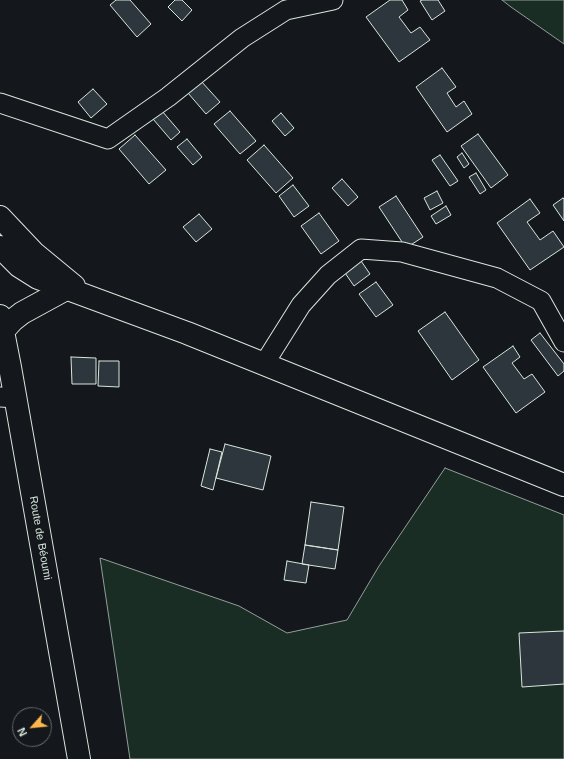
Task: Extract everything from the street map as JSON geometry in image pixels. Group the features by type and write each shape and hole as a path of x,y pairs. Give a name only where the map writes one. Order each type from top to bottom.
{"main road":[{"path":"0,217 34,253 87,297"},
{"path":"0,247 19,266 38,278 187,333 564,485"},
{"path":"2,324 13,320 22,313 66,289"},
{"name":"Route de Béoumi","path":"2,324 7,397 79,759"}],"street":[{"path":"0,103 108,139 168,97 242,38 286,10 333,0"},
{"path":"264,364 301,305 328,275 361,249 402,252 497,278 541,300 564,342"}],"green space":[{"path":"502,0 564,0 564,44 511,7"},
{"path":"445,468 564,515 564,759 130,759 100,558 239,606 287,633 347,620 379,566"}],"building":[{"path":"116,0 130,0 151,24 137,37 110,5"},
{"path":"175,0 182,0 192,10 182,21 168,7"},
{"path":"390,0 402,0 408,10 399,17 411,33 420,27 430,40 399,62 366,17"},
{"path":"438,0 445,11 432,20 420,1"},
{"path":"442,68 456,87 447,93 456,107 464,101 472,114 447,132 416,87"},
{"path":"201,81 220,102 206,114 188,93"},
{"path":"93,89 107,104 91,118 78,102"},
{"path":"162,111 180,132 171,140 153,119"},
{"path":"230,111 256,141 240,154 214,124"},
{"path":"281,113 294,128 285,136 272,121"},
{"path":"478,134 508,175 491,188 461,146"},
{"path":"135,135 166,170 149,184 119,149"},
{"path":"187,139 202,157 193,165 177,147"},
{"path":"264,145 293,178 276,193 247,160"},
{"path":"462,153 469,164 464,168 457,157"},
{"path":"440,155 458,181 450,186 432,160"},
{"path":"476,173 486,190 480,194 469,177"},
{"path":"342,179 358,197 348,206 332,188"},
{"path":"293,185 309,206 294,217 279,196"},
{"path":"437,191 443,203 430,210 424,198"},
{"path":"396,196 423,237 406,248 379,207"},
{"path":"563,198 564,199 564,221 553,205"},
{"path":"530,199 540,213 527,222 540,240 553,231 564,247 530,270 497,223"},
{"path":"446,206 451,215 436,224 431,216"},
{"path":"319,213 339,241 321,254 301,226"},
{"path":"199,214 212,229 196,242 183,227"},
{"path":"359,258 370,274 354,286 343,270"},
{"path":"376,282 393,305 376,317 359,294"},
{"path":"445,312 479,360 452,380 418,331"},
{"path":"540,333 564,364 564,371 558,376 531,340"},
{"path":"513,346 520,357 512,363 524,379 532,374 545,392 516,413 483,367"},
{"path":"71,357 96,358 96,384 72,384"},
{"path":"99,361 119,361 119,387 98,386"},
{"path":"225,444 271,456 263,490 216,478"},
{"path":"210,449 222,452 213,490 201,486"},
{"path":"311,502 344,507 338,550 305,545"},
{"path":"305,545 338,550 335,569 302,564"},
{"path":"287,561 309,565 306,583 284,580"},
{"path":"564,631 564,684 522,687 519,633"}]}
